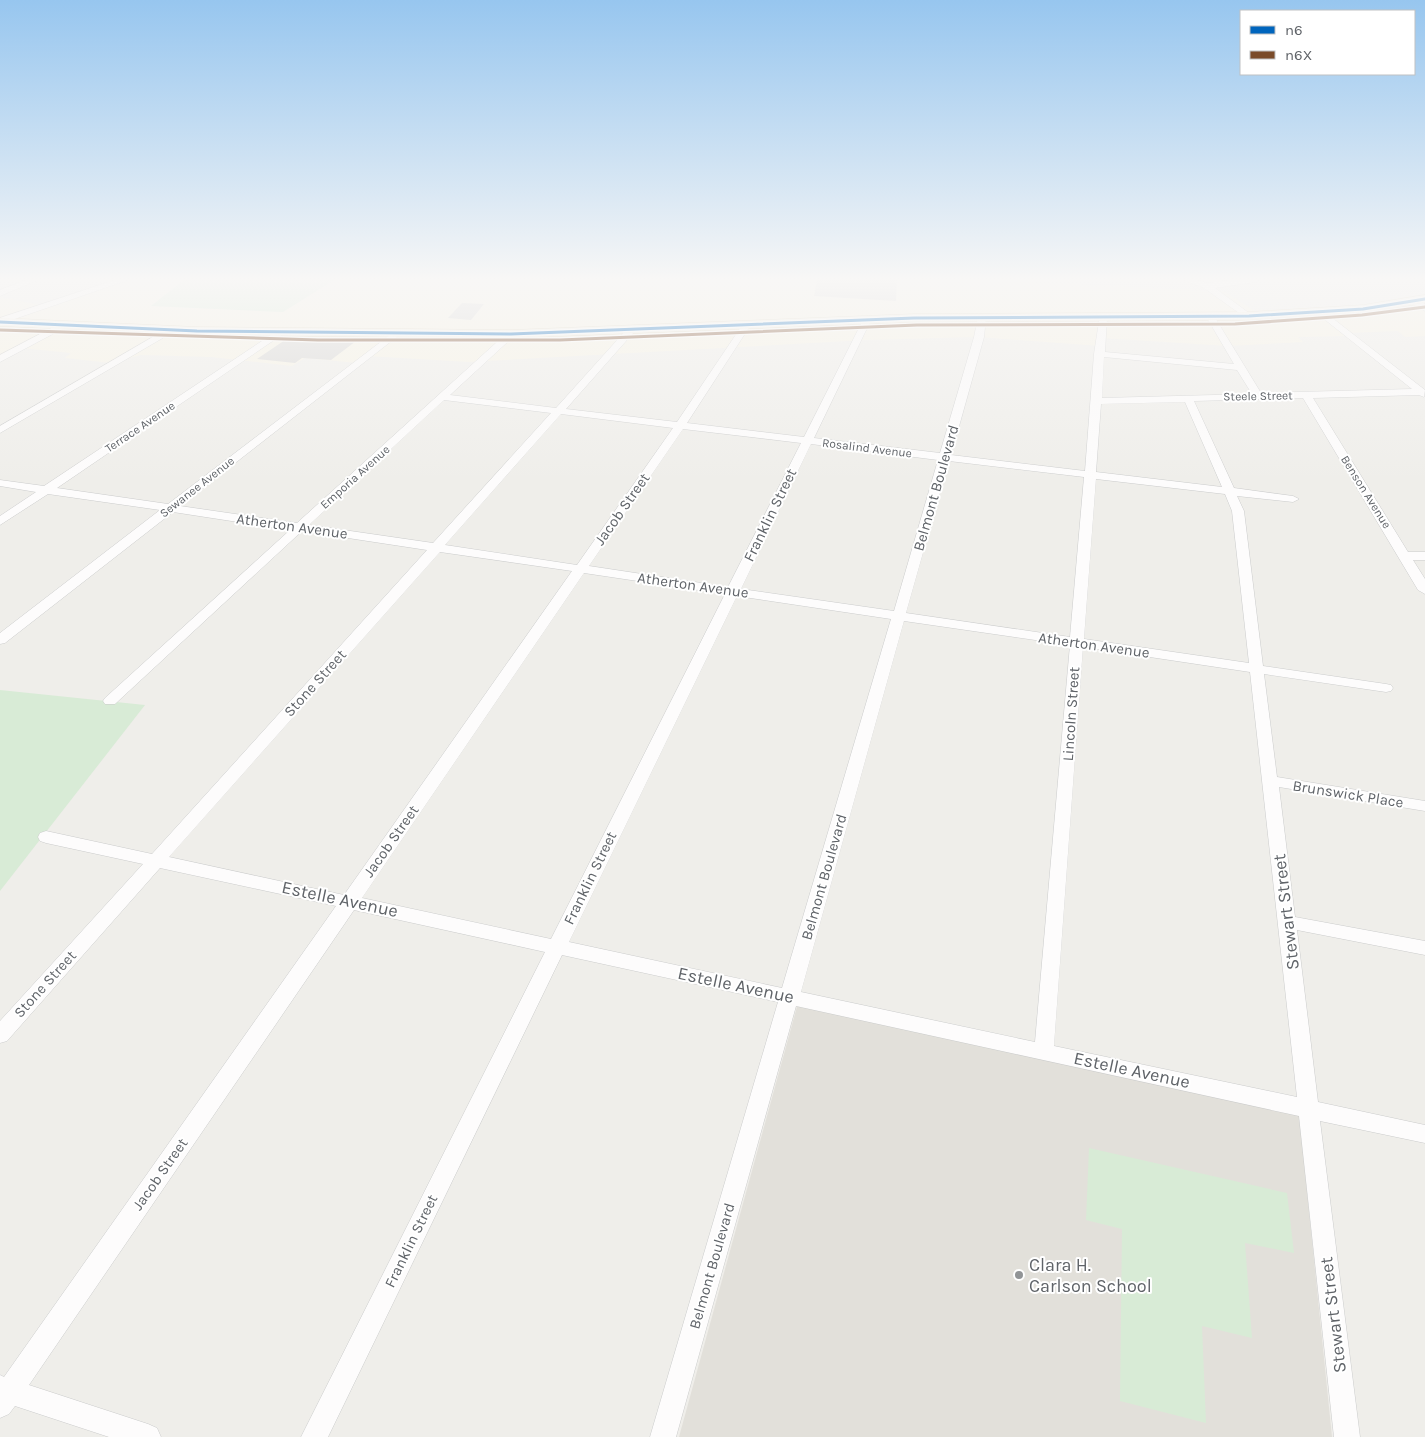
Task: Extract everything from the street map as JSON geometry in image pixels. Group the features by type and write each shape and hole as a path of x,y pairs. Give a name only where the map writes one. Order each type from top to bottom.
{"street":[{"path":"2,356 20,347"},
{"path":"0,430 141,347"},
{"name":"Terrace Avenue","path":"0,520 258,347"},
{"name":"Sewanee Avenue","path":"0,640 378,347"},
{"name":"Emporia Avenue","path":"110,702 497,347"},
{"name":"Stone Street","path":"0,1035 616,347"},
{"name":"Jacob Street","path":"3,1395 680,426 732,347"},
{"name":"Franklin Street","path":"314,1437 853,347"},
{"name":"Belmont Boulevard","path":"663,1437 977,347"},
{"name":"Lincoln Street","path":"1044,1052 1101,347"},
{"path":"1228,347 1258,396"},
{"path":"1365,347 1423,394"},
{"path":"1100,354 1240,368"},
{"name":"Steele Street","path":"1096,401 1258,396 1423,394"},
{"name":"Benson Avenue","path":"1306,395 1425,590"},
{"name":"Rosalind Avenue","path":"442,397 1293,499"},
{"name":"Stewart Street","path":"1188,398 1229,492 1237,505 1238,511 1288,922 1347,1437"},
{"name":"Atherton Avenue","path":"0,483 1386,688"},
{"path":"1405,556 1425,556"},
{"name":"Brunswick Place","path":"1271,781 1425,806"},
{"name":"Estelle Avenue","path":"46,837 1425,1134"},
{"path":"1288,922 1425,948"},
{"path":"3,1395 148,1437"}],"shaded area":[{"path":"0,347 739,347 469,362 367,356 357,363 305,358 292,366 211,357 141,355 111,363 65,358 71,353 21,348 6,356 0,355"},
{"name":"Clara H. Carlson School","path":"798,1003 1299,1113 1332,1437 679,1437"}],"green space":[{"path":"0,690 145,705 0,891"},
{"path":"1089,1148 1287,1193 1294,1253 1245,1243 1252,1338 1202,1326 1206,1423 1120,1401 1122,1229 1086,1220"}],"building":[{"path":"275,347 348,347 331,360 302,358 295,363 257,359"}],"place":[{"name":"Clara H. Carlson School","path":"1019,1275"}]}
